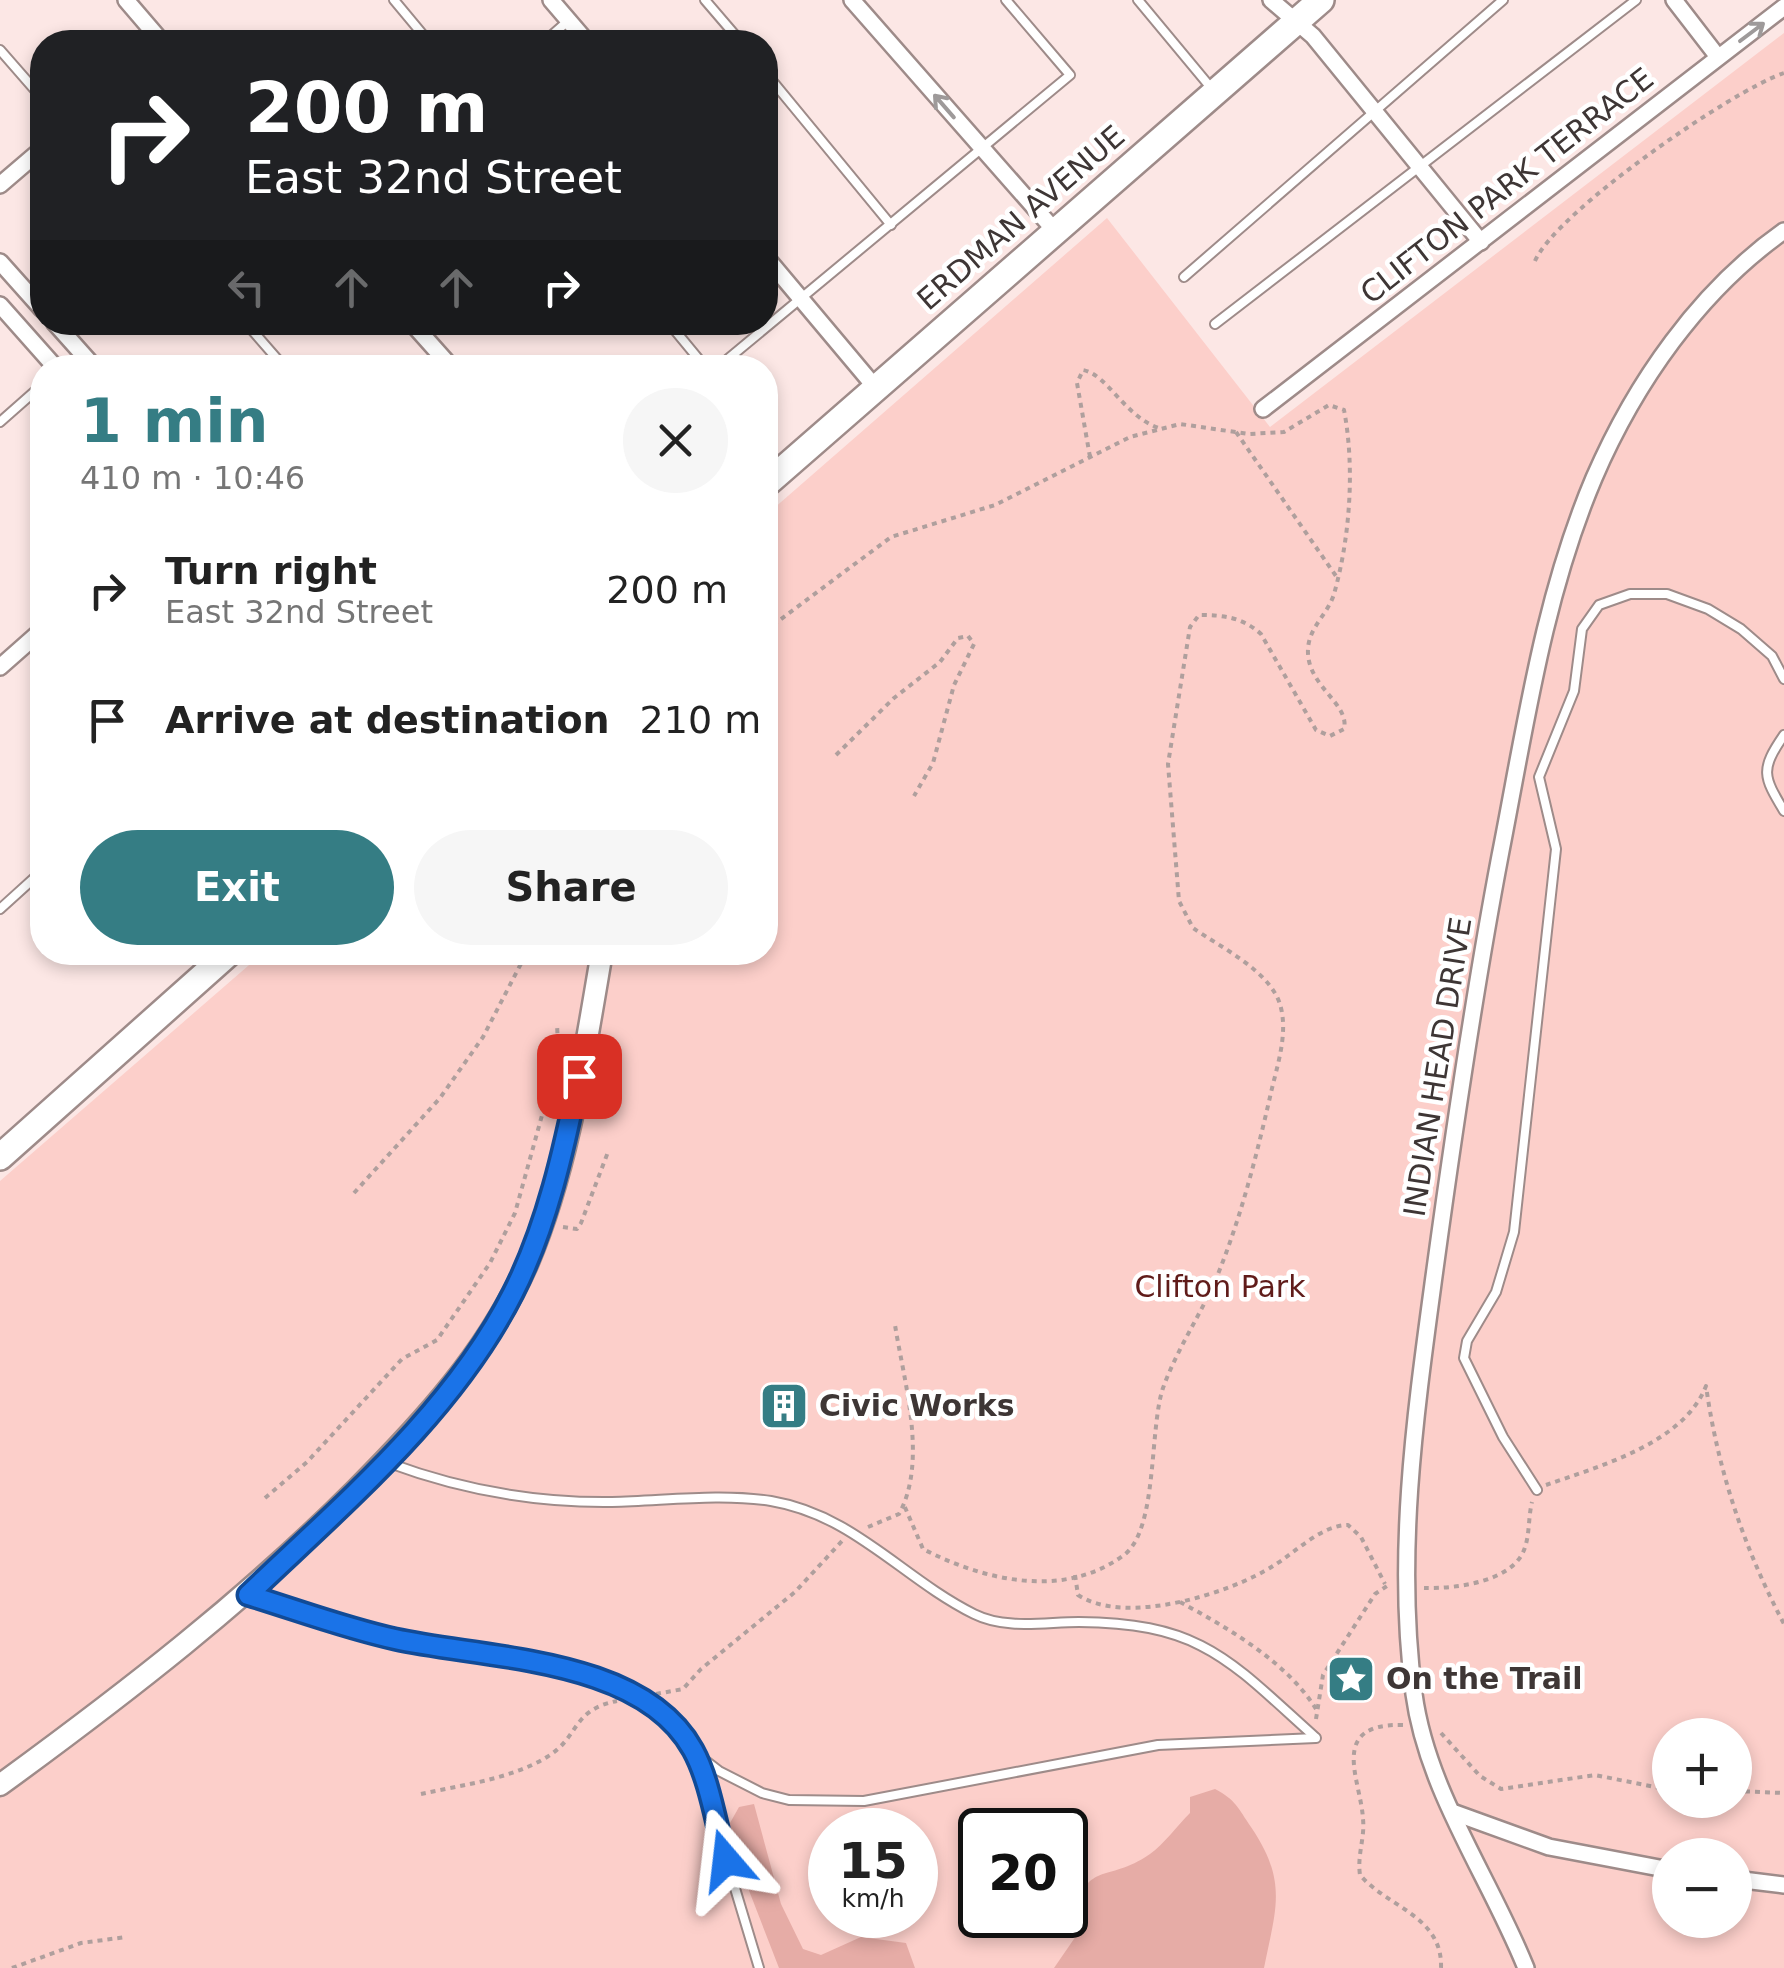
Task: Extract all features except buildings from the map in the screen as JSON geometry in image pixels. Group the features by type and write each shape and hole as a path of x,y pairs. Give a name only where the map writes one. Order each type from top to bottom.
{"main road":[{"name":"ERDMAN AVENUE","path":"778,474 1320,0"},
{"path":"4,1145 215,965"}],"street":[{"path":"126,0 152,30"},
{"path":"552,0 577,30"},
{"path":"852,0 1056,232"},
{"path":"1271,0 1296,21 1377,111 1482,242"},
{"path":"1674,0 1718,57"},
{"name":"CLIFTON PARK TERRACE","path":"1264,408 1784,8"},
{"path":"0,185 30,159"},
{"name":"INDIAN HEAD DRIVE","path":"1526,1968 1420,1727 1408,1586 1414,1426 1471,1008 1556,586 1595,474 1658,362 1724,281 1784,231"},
{"path":"0,262 30,296"},
{"path":"778,272 876,387"},
{"path":"0,306 44,355"},
{"path":"66,335 83,355"},
{"path":"423,335 440,355"},
{"path":"0,667 30,641"},
{"path":"0,1785 130,1690 248,1595 384,1462 435,1406 494,1327 543,1220 568,1130 600,965"},
{"path":"1455,1813 1549,1847 1652,1867"},
{"path":"1752,1881 1784,1885"}],"lane":[{"path":"394,0 419,30"},
{"path":"706,0 730,30"},
{"path":"778,318 983,151 1070,74 1010,4 1022,0"},
{"path":"1138,0 1214,92"},
{"path":"1184,277 1503,0"},
{"path":"1215,324 1423,168 1636,0"},
{"path":"557,30 568,20"},
{"path":"0,50 30,84"},
{"path":"778,88 892,225"},
{"path":"257,335 274,355"},
{"path":"679,335 695,355"},
{"path":"733,355 757,335"},
{"path":"0,422 30,396"},
{"path":"1537,1490 1503,1437 1464,1358 1467,1341 1496,1292 1514,1232 1556,849 1539,777 1574,690 1582,629 1599,605 1630,594 1667,594 1708,609 1741,629 1772,656 1784,679"},
{"path":"1784,735 1766,766 1766,781 1784,812"},
{"path":"0,909 30,881"},
{"path":"384,1462 447,1482 516,1495 606,1502 754,1499 815,1512 857,1533 976,1615 1010,1623 1140,1627 1191,1638 1239,1668 1316,1738"},
{"path":"248,1595 366,1632 601,1680 640,1697 668,1718 694,1751 719,1771 762,1793 838,1803 1158,1746 1316,1738"},
{"path":"694,1751 759,1968"}],"path":[{"path":"1535,260 1556,230 1639,165 1724,102 1784,73"},
{"path":"1090,457 1077,382 1083,370 1094,373 1129,412 1160,428"},
{"path":"778,621 891,536 995,505 1090,457 1160,428 1196,424 1236,432 1284,432 1329,405 1344,410 1350,432 1350,469 1337,577 1333,596 1308,645 1312,676 1346,720 1337,735 1316,730 1261,634 1240,619 1199,615 1190,627 1168,744 1179,901 1193,928 1271,988 1280,1002 1282,1038 1236,1227 1164,1387 1136,1541 1126,1554 1075,1575 1010,1581 968,1570 916,1542 904,1505"},
{"path":"1236,432 1337,577"},
{"path":"836,754 894,698 940,662 958,638 968,636 974,644 954,685 941,743 914,796"},
{"path":"354,1193 440,1098 482,1038 520,965"},
{"path":"265,1498 307,1462 402,1360 437,1340 490,1263 515,1213 549,1090 558,1046 557,1024"},
{"path":"515,1213 577,1228 608,1152"},
{"path":"1384,1584 1438,1589 1510,1568 1524,1549 1537,1490 1662,1435 1695,1408 1706,1386 1713,1434 1736,1517 1784,1624"},
{"path":"1075,1575 1078,1595 1099,1604 1180,1602 1242,1584 1340,1524 1356,1529 1384,1584"},
{"path":"1316,1738 1322,1674 1384,1584"},
{"path":"1180,1602 1215,1621 1276,1666 1300,1686 1316,1710"},
{"path":"421,1794 498,1775 548,1756 583,1714 615,1702"},
{"path":"1752,1792 1784,1793"},
{"path":"12,1968 81,1943 126,1937"}],"green space":[{"name":"Clifton Park","path":"1784,33 1784,1968 0,1968 0,1181 249,965 778,965 778,505 1107,218 1270,427"}],"shaded area":[{"path":"1215,1789 1228,1797 1263,1846 1275,1880 1276,1896 1264,1968 1054,1968 1075,1938 1088,1938 1088,1883 1150,1854 1190,1813 1190,1797"},
{"path":"754,1804 781,1904 803,1949 821,1955 859,1938 906,1943 915,1968 779,1968 729,1839 730,1823 739,1807"}],"place":[{"name":"Civic Works","path":"784,1406"},
{"name":"On the Trail","path":"1351,1679"}],"route":[{"path":"579,1076 543,1220 529,1259 494,1327 435,1406 384,1462 248,1595 366,1632 567,1670 640,1697 668,1718 694,1751 726,1860"}]}
